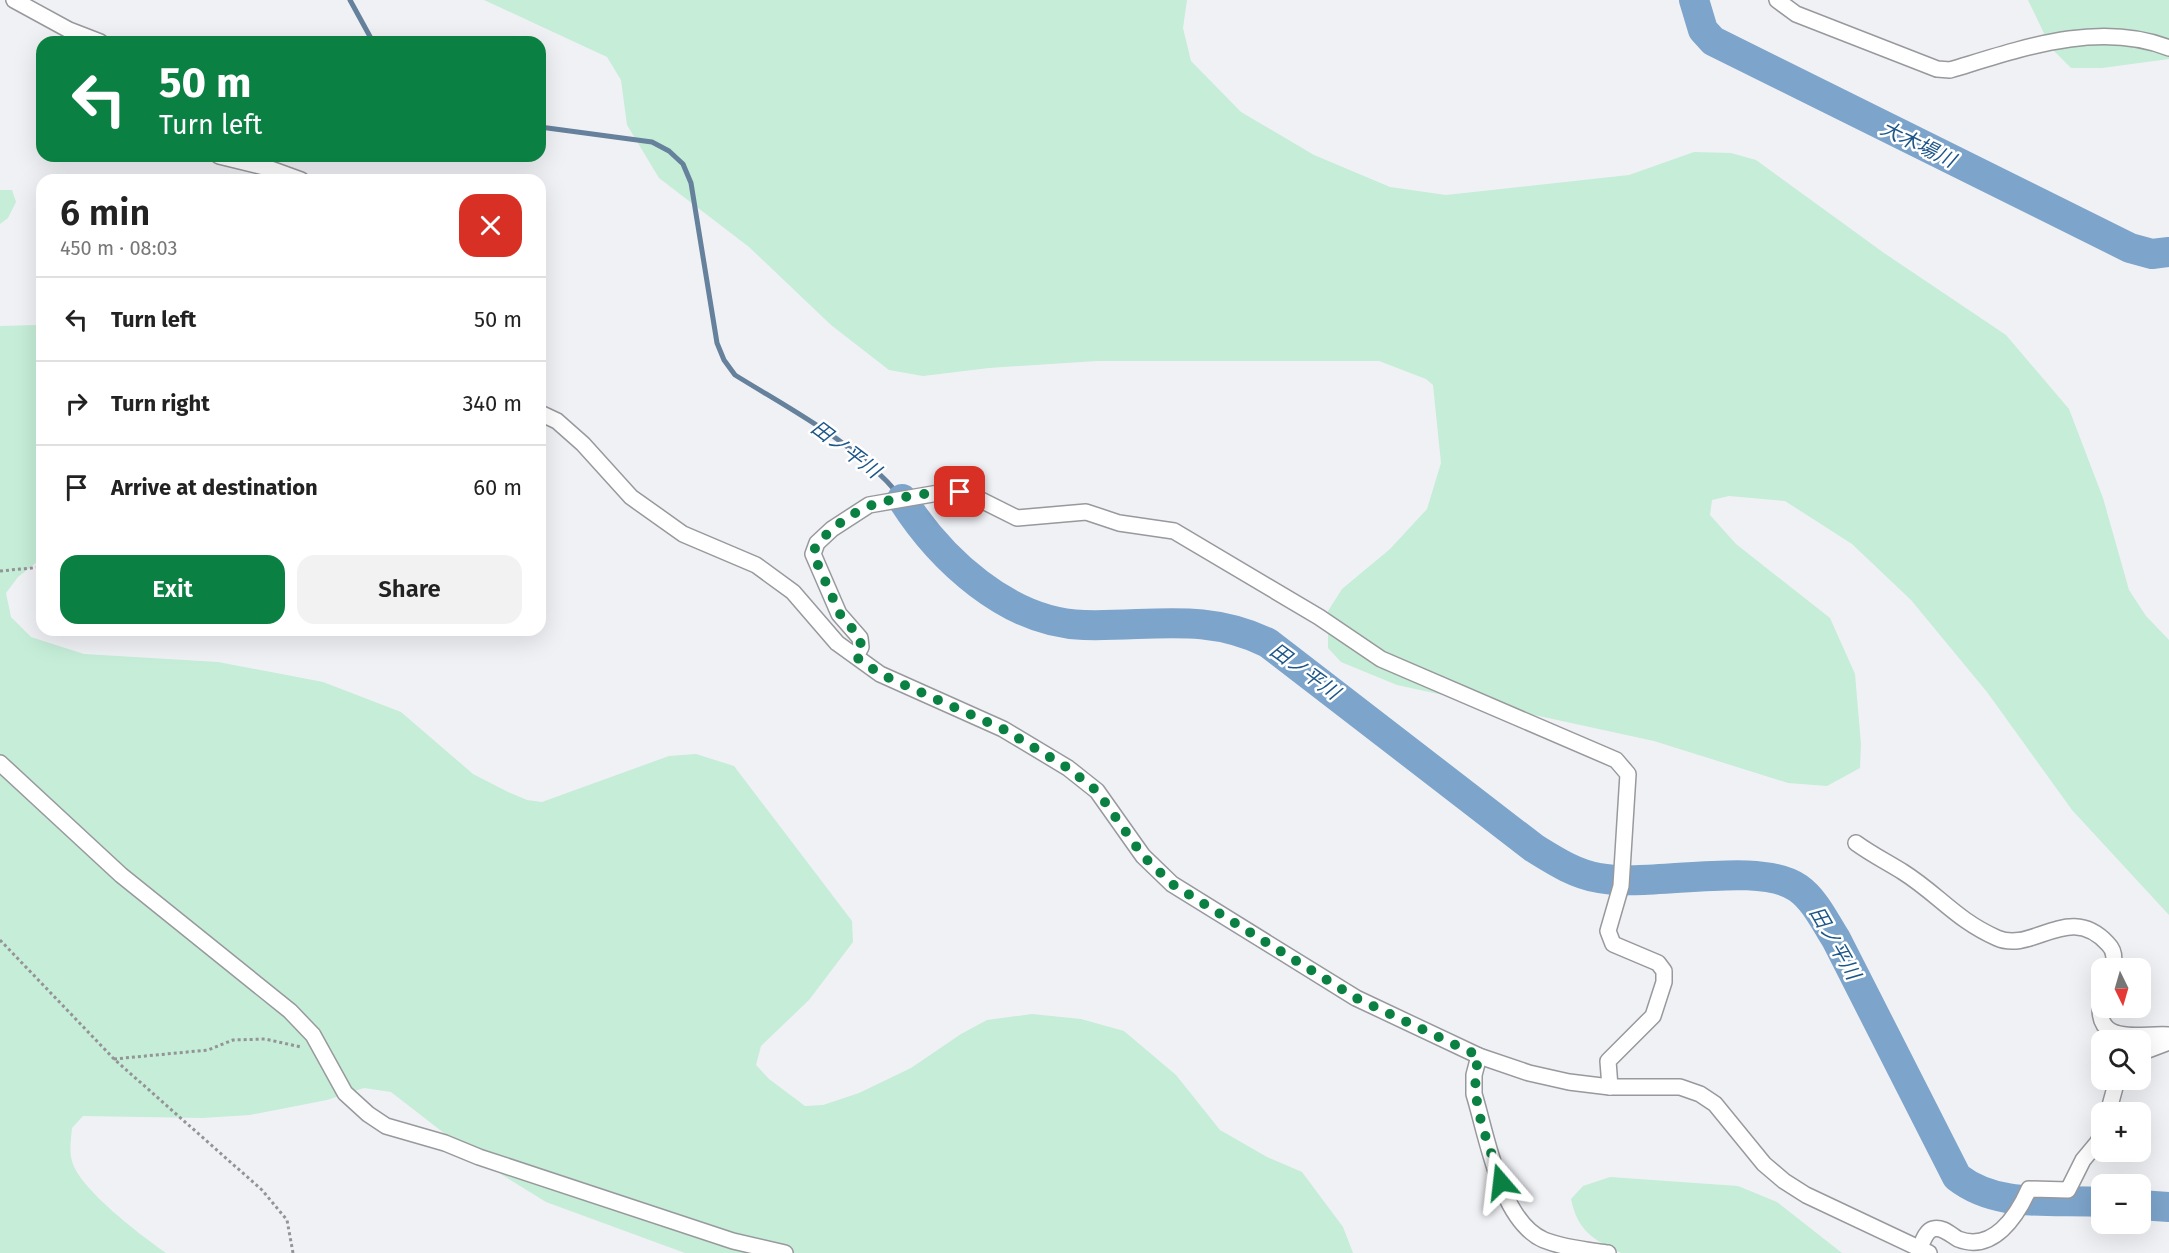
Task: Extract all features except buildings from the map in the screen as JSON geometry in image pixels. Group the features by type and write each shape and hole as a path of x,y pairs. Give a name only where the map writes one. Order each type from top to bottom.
{"street":[{"path":"14,0 84,36"},
{"path":"1777,0 1796,14 1937,69 1950,70 2027,47 2105,34 2146,39 2169,48"},
{"path":"244,162 284,174"},
{"path":"546,416 557,421 583,444 632,497 683,534 756,565 793,592 837,643 880,674 1003,729 1068,768 1097,791 1143,856 1172,884 1356,998 1479,1056 1529,1073 1569,1082 1610,1087 1680,1087 1700,1094 1714,1104 1764,1164 1784,1181 1806,1195 1925,1250 1926,1233 1932,1229 1941,1229 1971,1244 1983,1243 2007,1227 2029,1189 2068,1190 2083,1160 2091,1150"},
{"path":"856,657 861,647 860,638 840,614 813,554 814,548 832,529 869,505 960,492 1017,518 1086,512 1119,523 1174,531 1319,616 1381,659 1616,760 1628,774 1621,879 1608,931 1609,938 1613,944 1659,963 1664,971 1664,982 1653,1016 1608,1061 1610,1087"},
{"path":"0,763 121,875 290,1011 313,1035 345,1093 386,1126 445,1143 733,1241 785,1253"},
{"path":"1856,843 1878,860 1904,872 1962,921 1999,939 2023,940 2058,928 2075,927 2091,931 2112,949 2114,958"},
{"path":"2102,1018 2105,1027 2114,1034 2126,1037 2169,1035"},
{"path":"2151,1049 2169,1042"},
{"path":"1479,1056 1474,1075 1474,1094 1507,1204 1523,1226 1543,1239 1608,1253"}],"path":[{"path":"0,571 36,568"},
{"path":"0,940 114,1059 262,1190 287,1220 293,1253"},
{"path":"114,1059 208,1050 233,1040 265,1039 320,1050"}],"green space":[{"path":"484,0 1187,0 1183,28 1191,61 1241,112 1314,155 1390,187 1446,195 1629,175 1694,152 1731,153 1756,160 1884,253 2006,335 2069,409 2103,498 2129,590 2146,616 2169,640 2169,915 2072,810 1987,692 1911,600 1852,544 1785,501 1729,496 1712,500 1710,515 1736,544 1830,618 1855,674 1861,744 1860,768 1827,786 1788,783 1654,741 1397,685 1341,662 1328,648 1328,611 1342,589 1390,549 1427,509 1441,463 1433,385 1426,379 1379,361 1097,361 989,368 923,376 889,370 831,325 749,247 659,178 627,125 621,80 607,57"},
{"path":"2028,0 2169,0 2169,59 2102,68 2071,68 2051,48"},
{"path":"0,190 12,190 16,202 8,218 0,224"},
{"path":"36,325 36,563 18,577 6,593 11,617 31,637 84,654 218,662 323,682 401,712 473,774 527,800 542,802 669,756 696,754 734,766 852,921 853,942 809,1000 761,1046 756,1065 769,1079 805,1106 823,1105 859,1093 911,1068 961,1034 987,1020 1032,1014 1081,1019 1124,1031 1176,1075 1220,1130 1267,1157 1302,1172 1343,1227 1353,1253 685,1253 546,1202 480,1161 391,1092 364,1088 327,1100 250,1115 202,1118 83,1116 72,1128 70,1145 72,1161 77,1172 98,1198 166,1253 0,1253 0,326"},
{"path":"1610,1177 1738,1186 1777,1202 1842,1253 1621,1253 1588,1233 1578,1219 1571,1199 1583,1186"}],"waterway":[{"name":"田ノ平川","path":"350,0 370,36"},
{"name":"大木場川","path":"1694,0 1703,30 1713,41 2130,248 2152,254 2169,252"},
{"name":"田ノ平川","path":"546,128 652,142 669,151 683,164 691,183 717,343 724,360 735,375 844,444 883,477 900,496"},
{"name":"田ノ平川","path":"902,499 918,522 956,565 1003,600 1029,613 1056,621 1084,625 1200,624 1245,633 1268,643 1534,848 1573,870 1599,878 1621,880 1758,876 1780,880 1798,888 1815,905 1836,939 1957,1177 1973,1187 2008,1198 2091,1202"},
{"name":"田ノ平川","path":"2151,1206 2169,1207"}],"route":[{"path":"960,492 950,491 869,505 832,529 817,543 813,554 840,614 860,638 861,647 856,657 880,674 1003,729 1068,768 1097,791 1143,856 1172,884 1356,998 1479,1056 1474,1075 1474,1094 1501,1182"}]}
